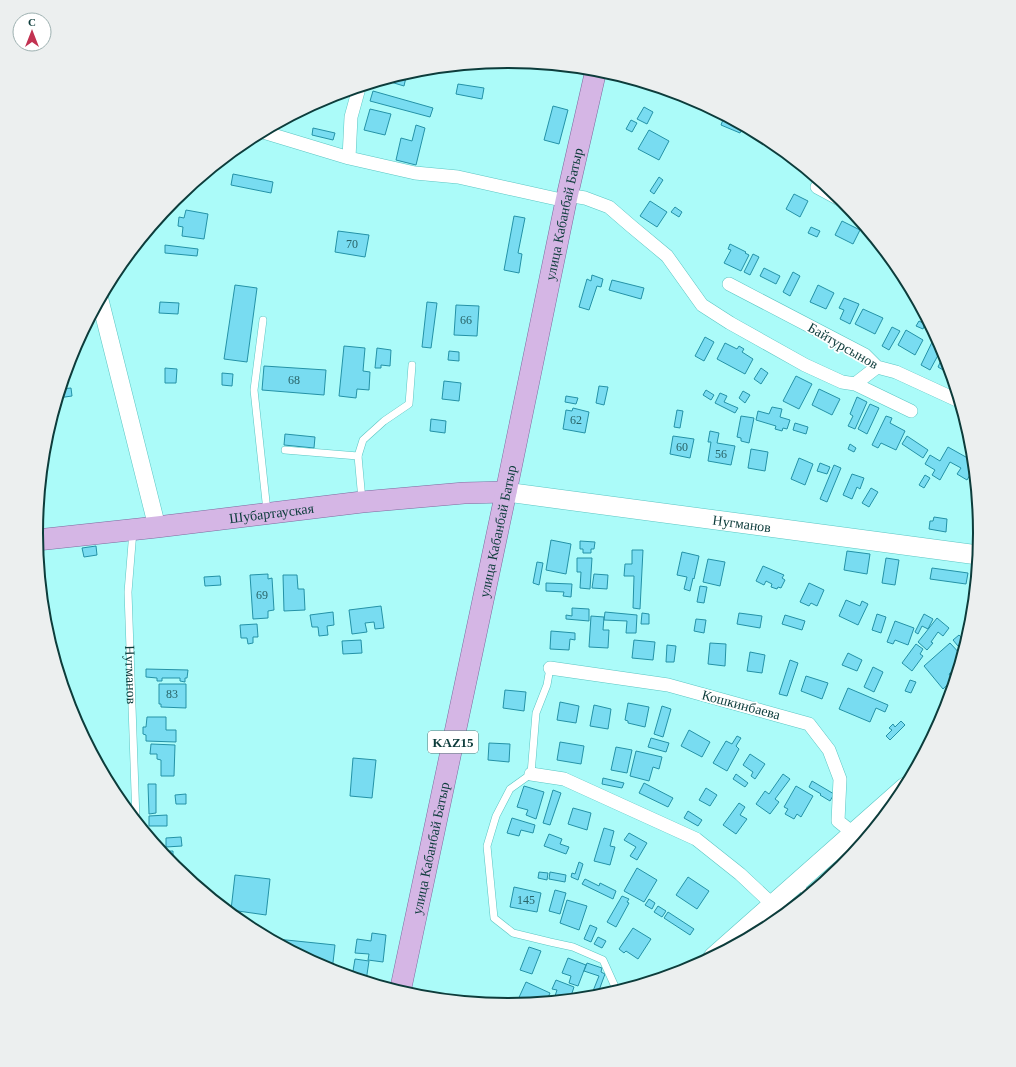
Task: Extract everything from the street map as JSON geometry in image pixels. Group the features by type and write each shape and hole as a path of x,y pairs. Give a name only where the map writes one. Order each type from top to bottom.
{"main road":[{"name":"улица Кабанбай Батыр","path":"401,986 506,492 566,198 595,76"},
{"name":"Шубартауская","path":"43,539 362,502 464,493 506,492"},
{"name":"Нугманов","path":"506,492 972,554"},
{"path":"730,942 772,904 803,888 853,833 887,803"}],"street":[{"path":"349,158 351,117 357,94"},
{"path":"271,134 349,158 415,173 458,178 566,198 586,198 609,207 667,256 702,305 730,323 805,365 842,382 855,384 911,411"},
{"name":"Байтурсынов","path":"730,284 865,355 876,367 896,372 952,398"},
{"path":"102,307 158,527"},
{"path":"855,384 876,367"},
{"name":"Кошкинбаева","path":"550,668 668,686 809,724 829,750 840,779 838,821 853,833"},
{"path":"531,774 564,779 696,839 740,874 772,904"}],"lane":[{"path":"263,320 254,390 268,514"},
{"path":"362,502 358,456 363,440 384,421 409,404 412,365"},
{"path":"285,450 358,456"},
{"name":"Нугманов","path":"133,529 128,592 136,812"},
{"path":"550,668 547,685 536,713 531,774 510,789 496,816 487,846 494,918 514,933 573,947 603,960 615,986"}],"building":[{"path":"405,80 404,86 393,83"},
{"path":"458,84 484,88 482,99 456,94"},
{"path":"373,91 433,108 430,117 370,101"},
{"path":"553,106 568,110 559,144 544,140"},
{"path":"644,107 653,112 647,124 637,119"},
{"path":"370,109 391,114 385,135 364,130"},
{"path":"631,120 637,123 632,132 626,129"},
{"path":"723,121 741,131 740,133 721,125"},
{"path":"416,125 425,128 416,165 396,160 401,138 412,141"},
{"path":"313,128 335,133 333,140 312,135"},
{"path":"649,130 669,141 659,160 638,149"},
{"path":"233,174 273,182 271,193 231,185"},
{"path":"659,177 663,180 654,194 650,191"},
{"path":"794,194 808,201 800,217 786,209"},
{"path":"650,201 667,212 657,227 640,216"},
{"path":"675,207 682,212 679,217 671,212"},
{"path":"186,210 208,214 204,239 182,236 183,227 178,226 179,217 184,218"},
{"path":"514,216 525,218 518,253 522,254 519,273 504,270"},
{"path":"842,221 860,230 853,244 835,235"},
{"path":"811,227 820,231 817,237 808,233"},
{"path":"338,231 369,235 365,257 335,252"},
{"path":"730,244 749,255 741,271 724,263 731,250 728,249"},
{"path":"165,245 198,249 197,256 165,253"},
{"path":"753,254 759,257 750,275 744,272"},
{"path":"764,268 780,276 776,284 760,276"},
{"path":"793,272 800,276 790,296 783,292"},
{"path":"592,275 603,279 601,287 597,286 589,310 579,307 587,279 591,281"},
{"path":"612,280 644,288 641,299 609,290"},
{"path":"235,285 257,288 247,362 224,359"},
{"path":"818,285 834,293 826,309 810,302"},
{"path":"844,298 859,304 850,324 840,319 844,310 839,308"},
{"path":"160,302 179,303 178,314 159,313"},
{"path":"427,302 437,303 431,348 422,347"},
{"path":"456,305 479,306 477,336 454,335"},
{"path":"863,309 883,318 875,334 855,324"},
{"path":"919,321 924,326 923,329 916,326"},
{"path":"892,327 900,331 889,350 882,346"},
{"path":"906,330 923,340 915,355 898,345"},
{"path":"705,337 714,342 704,361 695,356"},
{"path":"725,343 737,349 739,346 744,349 742,352 753,359 745,374 717,359"},
{"path":"932,343 938,356 930,370 921,365"},
{"path":"344,346 365,348 363,371 370,372 369,390 357,389 356,398 339,396"},
{"path":"377,348 391,350 390,366 381,365 381,368 375,368"},
{"path":"449,351 459,352 459,361 448,360"},
{"path":"940,362 943,370 938,367"},
{"path":"264,366 326,370 324,395 262,390"},
{"path":"165,368 177,369 176,383 165,383"},
{"path":"761,368 768,373 761,384 754,379"},
{"path":"222,373 233,374 232,386 222,385"},
{"path":"796,376 812,384 799,409 783,401"},
{"path":"444,381 461,383 459,401 442,399"},
{"path":"599,386 608,387 604,405 596,403"},
{"path":"67,388 71,388 72,396 64,397"},
{"path":"819,389 840,399 832,415 812,405"},
{"path":"706,390 714,395 711,400 703,395"},
{"path":"743,391 750,395 745,403 739,398"},
{"path":"720,393 727,396 724,402 738,408 735,413 715,403"},
{"path":"566,396 578,398 576,404 565,402"},
{"path":"857,397 867,402 855,429 848,426 853,416 850,414"},
{"path":"870,404 879,408 867,434 858,429"},
{"path":"772,407 782,409 780,417 790,420 787,429 783,428 782,431 775,429 776,426 756,420 758,411 769,414"},
{"path":"573,408 589,412 585,433 563,429 566,410 572,411"},
{"path":"677,410 683,411 680,428 674,427"},
{"path":"741,416 754,418 749,443 741,441 741,438 737,437"},
{"path":"886,416 892,418 890,423 905,431 896,450 881,443 878,448 872,445"},
{"path":"431,419 446,421 445,433 430,431"},
{"path":"795,423 808,427 806,434 793,430"},
{"path":"710,431 719,433 717,443 735,446 731,465 708,461 711,442 708,442"},
{"path":"285,434 315,437 314,448 284,445"},
{"path":"673,436 694,439 690,458 670,454"},
{"path":"907,436 928,450 923,458 902,444"},
{"path":"850,444 856,448 854,452 848,449"},
{"path":"948,447 966,457 969,476 967,480 957,474 961,468 950,462 940,480 932,475 935,470 925,464 930,455 940,461"},
{"path":"751,449 768,452 765,471 748,468"},
{"path":"799,458 813,464 805,485 791,479"},
{"path":"820,463 830,467 827,474 817,471"},
{"path":"834,465 841,468 827,502 820,499"},
{"path":"852,474 864,478 860,489 857,487 852,499 843,495"},
{"path":"925,475 930,478 924,488 919,485"},
{"path":"871,488 878,492 869,507 862,503"},
{"path":"934,517 947,519 946,532 929,529 930,521 933,521"},
{"path":"551,540 571,544 566,574 546,570"},
{"path":"580,541 595,542 594,549 591,549 591,553 583,553 583,549 580,549"},
{"path":"96,546 97,555 84,557 82,548"},
{"path":"632,550 643,550 640,609 633,608 634,576 624,576 625,564 632,564"},
{"path":"847,551 870,554 867,574 844,570"},
{"path":"682,552 699,556 690,591 684,589 687,577 677,575"},
{"path":"577,558 592,558 590,589 580,588 581,572 577,572"},
{"path":"886,558 899,560 895,585 882,583"},
{"path":"708,559 725,562 720,586 703,582"},
{"path":"537,562 543,563 539,585 533,583"},
{"path":"763,566 784,575 782,578 785,580 781,588 778,587 777,589 771,587 772,584 766,581 764,585 756,581"},
{"path":"932,568 968,573 966,584 930,579"},
{"path":"268,574 268,579 272,578 274,610 268,611 268,618 253,619 250,575"},
{"path":"594,574 608,575 607,589 592,588"},
{"path":"283,575 297,575 298,589 304,589 305,610 284,611"},
{"path":"220,576 221,585 205,586 204,577"},
{"path":"546,583 572,584 571,597 563,596 564,592 546,591"},
{"path":"809,583 824,590 817,606 811,603 809,606 800,602"},
{"path":"700,586 707,587 704,603 697,602"},
{"path":"846,600 860,606 862,601 868,604 858,625 839,616"},
{"path":"381,606 384,628 375,629 374,622 365,623 367,632 352,634 349,610"},
{"path":"572,608 589,609 589,621 566,619 566,615 572,616"},
{"path":"333,612 334,625 327,626 328,635 319,636 318,627 312,627 310,615"},
{"path":"605,612 637,615 636,633 626,633 627,621 604,620"},
{"path":"642,613 649,614 649,624 641,624"},
{"path":"739,613 762,616 760,628 737,624"},
{"path":"877,614 886,617 881,633 872,630"},
{"path":"924,614 933,619 928,629 922,626 918,634 915,632"},
{"path":"785,615 805,621 802,630 782,624"},
{"path":"591,616 604,617 603,630 609,630 608,648 589,647"},
{"path":"937,618 949,628 943,636 938,632 931,642 933,643 927,650 918,642"},
{"path":"696,619 706,620 704,633 694,631"},
{"path":"895,621 914,628 908,645 895,640 893,644 887,642"},
{"path":"257,624 258,637 253,637 253,643 248,644 247,638 241,638 240,625"},
{"path":"551,631 575,633 575,640 570,639 569,650 550,649"},
{"path":"959,635 961,637 959,647 953,640"},
{"path":"361,640 362,653 343,654 342,641"},
{"path":"634,640 655,642 653,660 632,658"},
{"path":"710,643 726,644 725,666 708,664"},
{"path":"950,643 958,651 951,672 949,674 950,676 947,685 943,689 924,666"},
{"path":"916,644 923,649 920,654 923,656 912,671 902,663"},
{"path":"667,645 676,646 674,662 666,662"},
{"path":"750,652 765,655 762,673 747,671"},
{"path":"848,653 862,660 857,671 842,665"},
{"path":"790,660 798,663 787,696 779,694"},
{"path":"873,667 883,672 874,692 864,687"},
{"path":"146,669 188,670 185,682 180,681 180,678 162,678 162,681 157,681 157,678 146,677"},
{"path":"806,676 828,683 822,699 801,691"},
{"path":"910,680 916,682 911,693 905,691"},
{"path":"159,684 186,684 186,708 161,707 161,704 159,704"},
{"path":"848,688 888,705 885,712 876,708 870,722 839,709"},
{"path":"505,690 526,692 524,711 503,708"},
{"path":"560,702 579,706 576,723 557,720"},
{"path":"628,703 649,707 645,727 628,723 628,721 625,720"},
{"path":"594,705 611,709 608,729 590,726"},
{"path":"662,706 671,709 663,737 654,734"},
{"path":"147,717 166,717 166,730 176,730 176,742 146,741 146,735 143,734 143,727 146,727"},
{"path":"901,721 905,725 890,740 886,736 892,730 889,728 893,724 895,727"},
{"path":"689,730 710,742 702,757 681,746"},
{"path":"737,736 741,738 736,746 739,749 727,771 713,763 726,741 732,744"},
{"path":"651,738 669,743 666,752 648,747"},
{"path":"560,742 584,746 581,764 557,760"},
{"path":"489,743 510,744 509,762 488,760"},
{"path":"151,744 175,745 174,776 161,776 161,760 157,759 157,754 150,754"},
{"path":"616,747 632,750 627,773 611,770"},
{"path":"636,751 662,757 659,769 653,767 649,781 630,776"},
{"path":"750,754 765,764 755,779 751,776 753,772 743,765"},
{"path":"353,758 376,760 372,798 350,796"},
{"path":"736,774 748,783 745,787 733,779"},
{"path":"783,774 790,779 775,799 779,802 770,814 756,804 765,791 769,794"},
{"path":"603,778 624,783 622,788 602,784"},
{"path":"812,781 834,794 830,801 809,787"},
{"path":"644,783 673,798 668,807 639,793"},
{"path":"148,784 156,784 156,813 149,814"},
{"path":"524,786 544,792 536,819 526,815 528,810 517,807"},
{"path":"796,786 813,796 801,817 797,814 794,819 785,814 788,809 784,807"},
{"path":"706,788 717,795 710,806 699,800"},
{"path":"553,790 561,793 550,825 543,823"},
{"path":"186,794 186,804 176,804 175,795"},
{"path":"739,803 745,807 740,815 747,819 736,834 723,825"},
{"path":"573,808 591,813 587,830 568,824"},
{"path":"688,811 702,820 698,826 684,818"},
{"path":"167,815 167,826 149,826 149,816"},
{"path":"512,818 535,825 533,833 521,830 519,836 507,833"},
{"path":"604,828 614,831 610,846 615,847 610,865 594,861"},
{"path":"629,833 647,843 637,860 630,856 636,847 624,840"},
{"path":"549,834 562,839 560,844 569,847 566,854 544,846"},
{"path":"181,837 182,846 166,847 166,838"},
{"path":"168,851 173,851 173,856"},
{"path":"579,862 583,864 578,880 571,877 572,873 575,874"},
{"path":"637,868 657,880 644,902 624,891"},
{"path":"539,872 548,873 547,880 538,878"},
{"path":"550,872 566,875 565,882 549,879"},
{"path":"235,875 270,879 266,915 237,911 231,907"},
{"path":"688,877 709,891 697,909 676,895"},
{"path":"585,879 599,886 600,883 616,891 613,899 582,884"},
{"path":"514,887 541,893 537,912 510,907"},
{"path":"555,890 566,893 560,914 549,911"},
{"path":"622,896 629,899 627,902 629,903 616,927 607,922"},
{"path":"649,899 655,903 652,909 645,905"},
{"path":"567,900 587,906 579,930 560,923"},
{"path":"658,906 666,911 662,917 654,912"},
{"path":"668,912 694,929 690,935 664,918"},
{"path":"590,925 597,928 591,942 584,939"},
{"path":"633,928 651,939 638,959 626,951 624,953 619,949"},
{"path":"372,933 386,935 383,962 368,960 369,954 355,953 357,939 371,941"},
{"path":"598,937 606,941 602,948 594,944"},
{"path":"281,939 335,945 333,964 302,951"},
{"path":"529,947 541,951 532,974 520,970"},
{"path":"568,958 586,965 578,986 569,983 571,976 562,973"},
{"path":"355,959 369,961 367,976 353,972"},
{"path":"587,963 602,968 601,972 605,974 599,990 593,991 599,976 584,971"},
{"path":"556,980 574,987 571,995 555,996 557,990 552,989"},
{"path":"526,982 550,993 548,997 519,998"}]}
